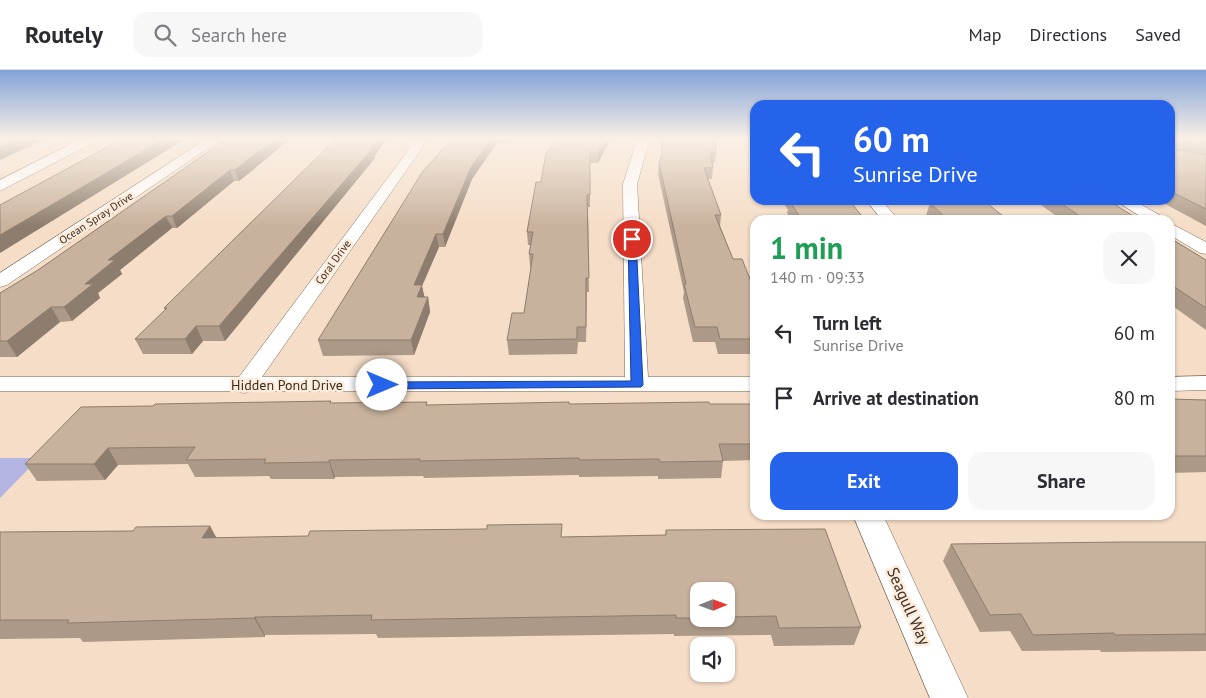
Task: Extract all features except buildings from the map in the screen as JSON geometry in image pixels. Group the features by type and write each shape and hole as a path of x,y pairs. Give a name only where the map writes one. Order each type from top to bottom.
{"street":[{"path":"0,186 37,167"},
{"name":"Ocean Spray Drive","path":"0,281 173,167"},
{"name":"Coral Drive","path":"244,386 404,167"},
{"path":"635,167 630,184 637,385"},
{"path":"878,205 886,215"},
{"path":"1131,205 1148,215"},
{"path":"1175,231 1206,249"},
{"path":"1175,384 1206,383"},
{"name":"Hidden Pond Drive","path":"0,384 244,386 750,384"},
{"name":"Seagull Way","path":"870,520 949,698"}],"shaded area":[{"path":"0,458 39,458 0,498"}],"route":[{"path":"382,385 637,385 632,239"}]}
